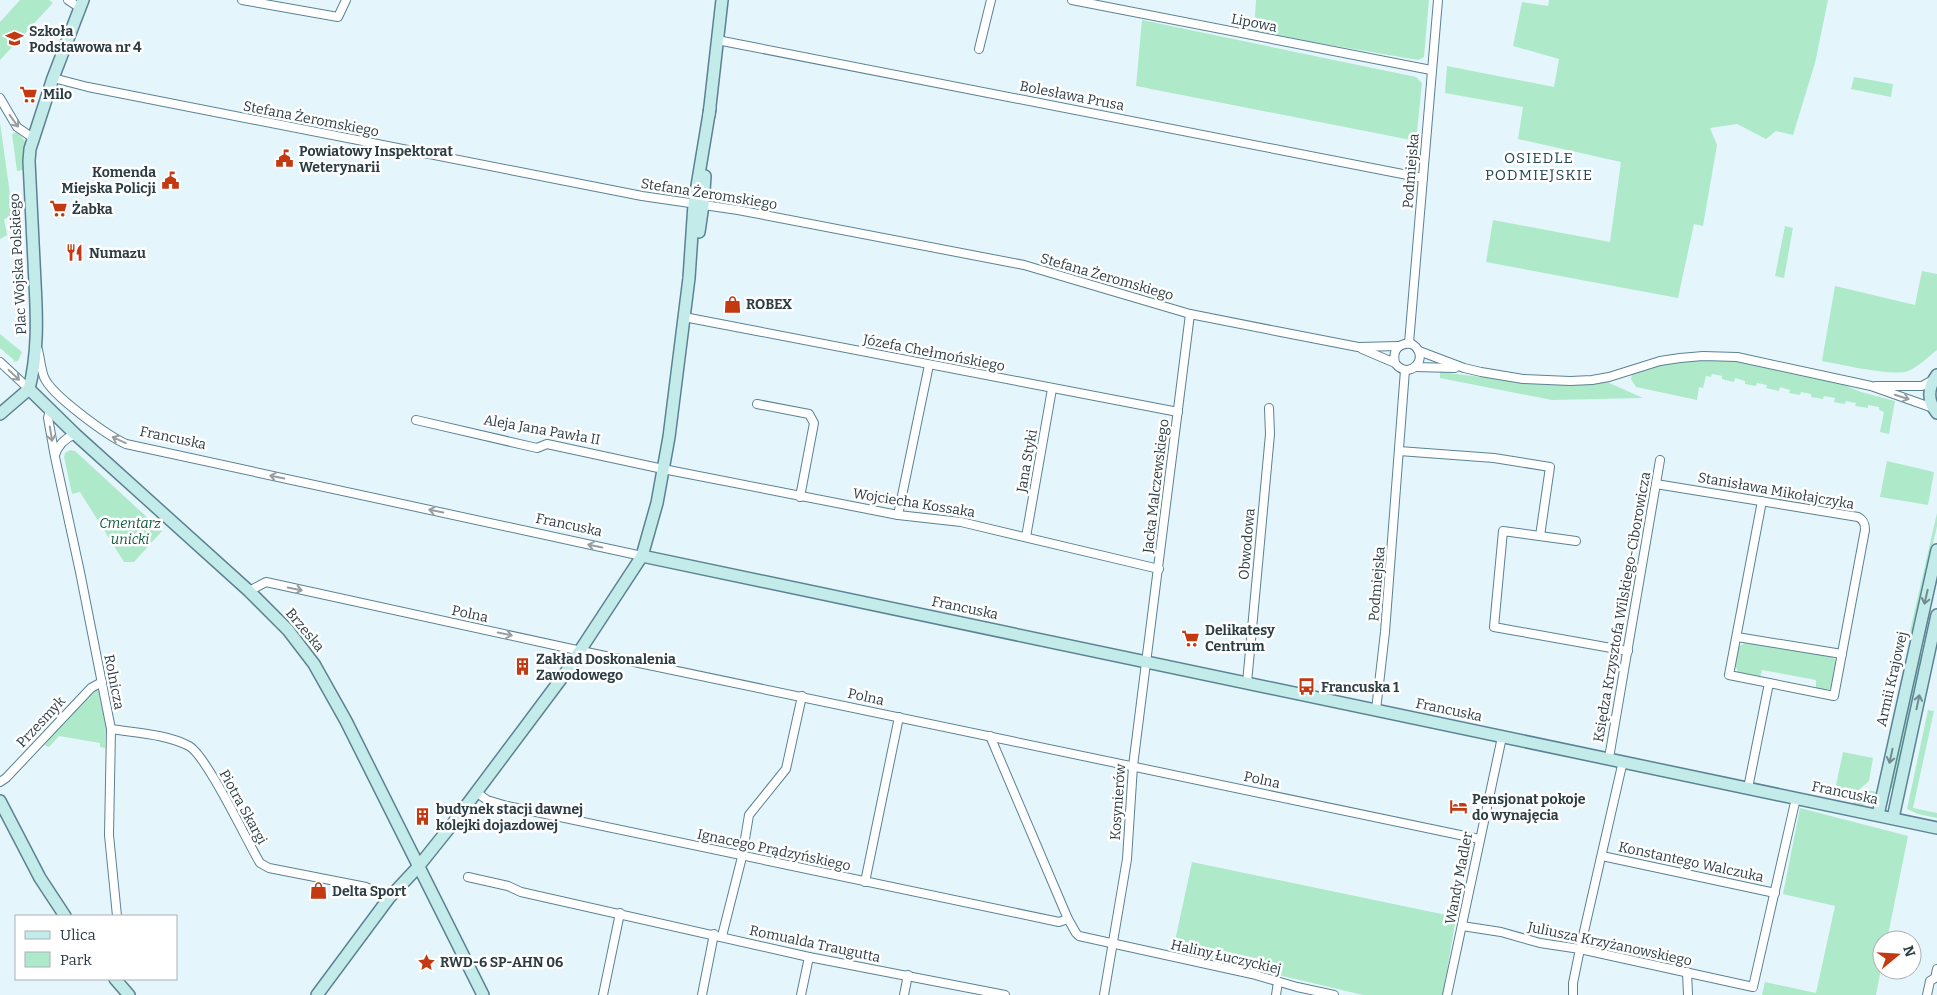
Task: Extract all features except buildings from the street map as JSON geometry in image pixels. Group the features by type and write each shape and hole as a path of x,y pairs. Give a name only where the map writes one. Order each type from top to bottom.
{"street":[{"path":"68,0 81,4"},
{"path":"242,0 338,17 346,0"},
{"path":"317,995 389,898 418,867 476,792 582,650 642,556 657,503 669,437 699,205 722,0"},
{"path":"979,49 990,0"},
{"name":"Lipowa","path":"1072,0 1431,70"},
{"name":"Podmiejska","path":"1408,344 1438,0"},
{"name":"Plac Wojska Polskiego","path":"29,389 34,370 37,342 29,161 33,138 81,4"},
{"name":"Bolesława Prusa","path":"717,40 1422,178"},
{"name":"Stefana Żeromskiego","path":"53,78 88,87 642,196 1024,265 1190,314 1358,347 1395,362"},
{"path":"0,98 18,127 33,138"},
{"name":"Jacka Malczewskiego","path":"1147,662 1190,314"},
{"name":"Józefa Chełmońskiego","path":"684,317 1178,412"},
{"name":"Francuska","path":"37,342 45,378 52,388 94,425 114,439 126,444 642,556 1937,828"},
{"path":"1464,368 1419,351 1415,346 1408,344 1399,346 1395,352 1395,362 1405,370 1415,367 1464,368 1523,379 1570,381 1609,377 1660,361 1680,358 1737,357 1872,386 1935,410"},
{"name":"Stefana Żeromskiego","path":"1358,347 1399,346"},
{"path":"1415,367 1420,360 1419,351"},
{"name":"Brzeska","path":"0,362 75,434 249,590 288,630 314,664 346,722 483,995"},
{"path":"898,515 929,365"},
{"name":"Podmiejska","path":"1376,710 1385,632 1405,370"},
{"path":"1872,386 1922,386 1936,377"},
{"path":"1935,410 1930,393 1936,377"},
{"path":"0,414 29,389"},
{"name":"Jana Styki","path":"1026,537 1052,389"},
{"path":"757,404 809,414 814,423 800,496"},
{"name":"Obwodowa","path":"1247,683 1270,434 1269,408"},
{"name":"Rolnicza","path":"50,410 48,418 54,457 111,728 109,835 117,915"},
{"name":"Aleja Jana Pawła II","path":"416,420 537,448 547,444 663,469"},
{"path":"54,457 57,449 68,437 75,434"},
{"path":"1399,451 1494,458 1550,467 1540,536"},
{"name":"Księdza Krzysztofa Wilskiego-Ciborowicza","path":"1609,758 1660,460"},
{"name":"Wojciecha Kossaka","path":"663,469 898,515 961,522 1158,569"},
{"name":"Stanisława Mikołajczyka","path":"1656,484 1858,517 1864,523 1865,530 1834,696 1769,683"},
{"path":"1748,788 1769,683 1729,675 1762,501"},
{"path":"1576,541 1503,531 1494,627 1628,651"},
{"name":"Armii Krajowej","path":"1878,815 1937,550"},
{"name":"Polna","path":"249,590 266,582 1479,839"},
{"path":"1893,818 1937,615"},
{"path":"1737,637 1842,654"},
{"path":"1916,640 1930,643"},
{"name":"Kosynierów","path":"1104,995 1126,859 1133,766 1147,662"},
{"name":"Przesmyk","path":"0,782 6,778 90,688 102,682"},
{"path":"702,995 742,856 749,816 786,769 802,696"},
{"path":"865,882 899,717"},
{"name":"Piotra Skargi","path":"111,728 167,738 190,746 200,756 211,773 260,863 269,868 366,887 389,898"},
{"path":"990,736 1076,934 1113,943"},
{"name":"Wandy Madler","path":"1447,995 1502,737"},
{"path":"1573,995 1573,983 1580,949 1623,761"},
{"name":"Ignacego Prądzyńskiego","path":"476,792 487,800 507,806 1059,922 1068,919"},
{"name":"Juliusza Krzyżanowskiego","path":"1462,926 1501,932 1540,943 1580,949 1687,972 1753,991 1796,798"},
{"path":"0,802 40,878 64,915"},
{"name":"Konstantego Walczuka","path":"1602,856 1775,893"},
{"name":"Romualda Traugutta","path":"468,877 508,886 520,892 809,957 1005,995"},
{"path":"603,994 620,913"},
{"name":"Haliny Łuczyckiej","path":"1113,943 1124,948 1252,974 1334,995"},
{"path":"801,995 809,957"},
{"path":"1927,995 1930,981 1936,978 1937,970"},
{"path":"1687,972 1688,995"},
{"path":"904,995 908,976"},
{"path":"116,980 129,995"},
{"path":"1276,995 1278,982"}],"green space":[{"path":"20,0 49,0 53,3 0,60 0,22"},
{"path":"1256,0 1429,0 1424,57 1418,60 1258,33 1254,30"},
{"path":"1549,0 1828,0 1815,63 1793,135 1776,131 1766,139 1737,124 1710,128 1717,145 1703,226 1694,224 1678,298 1486,262 1493,220 1610,242 1621,162 1518,139 1523,107 1445,93 1447,66 1554,87 1559,59 1513,46 1522,2 1548,6"},
{"path":"1142,20 1416,77 1422,83 1416,141 1136,86"},
{"path":"1854,77 1893,84 1891,97 1851,89"},
{"path":"0,122 13,216 4,219 7,235 0,239"},
{"path":"17,132 25,141 23,170 17,171 12,134"},
{"path":"1785,226 1793,228 1784,278 1775,276"},
{"path":"1922,271 1937,274 1937,350 1915,367 1901,372 1879,371 1822,361 1835,286 1915,305"},
{"path":"0,334 22,352 18,361 13,362 14,360 0,348"},
{"path":"1695,360 1725,360 1755,364 1837,382 1861,392 1895,401 1889,434 1880,432 1884,412 1879,410 1879,407 1868,405 1868,408 1855,406 1856,403 1846,401 1845,404 1834,402 1835,398 1824,396 1823,399 1811,397 1811,394 1801,392 1800,395 1789,393 1790,390 1780,387 1779,391 1766,388 1767,385 1757,383 1756,386 1745,384 1745,381 1735,378 1734,382 1722,379 1722,376 1712,374 1711,377 1706,376 1703,388 1699,387 1697,400 1636,387 1631,379 1632,374 1666,364"},
{"path":"1440,372 1538,384 1567,385 1607,382 1643,398 1552,400 1440,378"},
{"name":"Cmentarz unicki","path":"70,450 75,451 162,531 134,562 124,562 80,492 72,494 64,457 65,453"},
{"path":"1887,461 1934,472 1928,505 1880,497"},
{"path":"1937,513 1937,526 1912,632 1910,631"},
{"path":"1745,643 1831,656 1836,661 1833,685 1830,689 1824,690 1816,688 1816,680 1762,670 1760,677 1738,672 1735,665 1738,647"},
{"path":"1918,654 1923,654 1893,789 1889,788"},
{"path":"98,688 106,727 105,748 100,747 100,743 59,736 49,747 44,745 89,693"},
{"path":"1928,710 1934,711 1913,808 1937,813 1937,818 1918,814 1907,809"},
{"path":"1843,752 1873,758 1869,781 1848,799 1834,795"},
{"path":"1867,790 1877,792 1871,802 1864,805 1853,804 1858,795"},
{"path":"1800,808 1908,836 1889,930 1872,930 1872,980 1879,980 1876,995 1762,995 1765,982 1816,993 1835,906 1783,894"},
{"path":"1192,862 1456,917 1443,995 1363,995 1173,950"}],"place":[{"name":"Szkoła Podstawowa nr 4","path":"15,39"},
{"name":"Milo","path":"29,94"},
{"name":"Powiatowy Inspektorat Weterynarii","path":"285,159"},
{"name":"Komenda Miejska Policji","path":"170,180"},
{"name":"Żabka","path":"58,209"},
{"name":"Numazu","path":"75,253"},
{"name":"ROBEX","path":"732,304"},
{"name":"Delikatesy Centrum","path":"1191,638"},
{"name":"Zakład Doskonalenia Zawodowego","path":"522,667"},
{"name":"Francuska 1","path":"1307,687"},
{"name":"Pensjonat pokoje do wynajęcia","path":"1458,807"},
{"name":"budynek stacji dawnej kolejki dojazdowej","path":"422,817"},
{"name":"Delta Sport","path":"318,891"},
{"name":"RWD-6 SP-AHN 06","path":"426,962"}],"district":[{"name":"OSIEDLE PODMIEJSKIE","path":"1539,166"}]}
